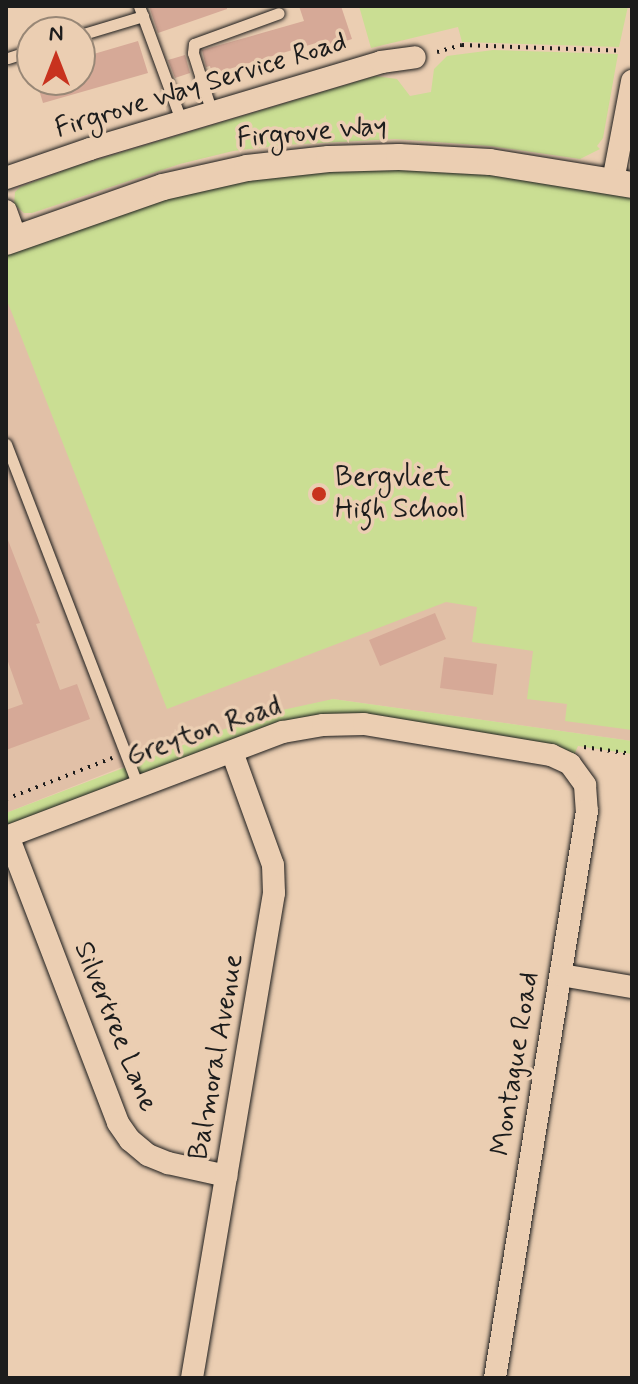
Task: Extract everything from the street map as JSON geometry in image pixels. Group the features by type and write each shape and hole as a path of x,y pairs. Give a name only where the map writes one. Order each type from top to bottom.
{"street":[{"name":"Firgrove Way Service Road","path":"6,178 90,149 381,62 415,57"},
{"path":"623,183 632,86"},
{"name":"Firgrove Way","path":"11,240 163,187 247,168 329,159 399,157 490,162 623,183"},
{"path":"6,211 11,240"},
{"name":"Greyton Road","path":"7,837 283,732 323,725 364,724 551,755 574,755"},
{"name":"Balmoral Avenue","path":"192,1378 274,893 273,865 232,752"},
{"name":"Montague Road","path":"495,1378 587,811 585,785 574,755"},
{"name":"Silvertree Lane","path":"7,837 118,1123 130,1140 148,1155 168,1163 227,1176"},
{"path":"561,975 632,987"}],"lane":[{"path":"96,29 141,11 182,123"},
{"path":"212,113 193,53 194,44 279,13"},
{"path":"6,444 138,786"}],"path":[{"path":"415,57 462,45 622,51"},
{"path":"6,799 125,752"},
{"path":"574,755 632,754"}],"shaded area":[{"name":"Bergvliet High School","path":"632,233 632,741 333,699 180,744 6,813 6,290"}],"green space":[{"path":"359,6 628,6 619,47 462,42 458,27 371,48"},
{"path":"493,50 618,54 603,138 597,146 600,149 580,159 490,146 395,139 283,145 233,151 180,164 32,213 24,213 14,204 15,192 20,187 76,166 375,76 397,79 410,96 431,92 434,69 447,56"},
{"name":"Bergvliet High School","path":"329,159 632,185 632,730 565,721 567,704 527,699 533,651 472,642 477,607 446,602 167,709 6,298 6,211 16,238 91,211"},
{"path":"333,699 632,741 632,754 578,746 570,764 323,725 6,837 6,813 264,714"}],"building":[{"path":"149,6 227,6 227,9 158,33"},
{"path":"299,6 341,6 352,39 319,50 316,43 212,74 210,66 206,67 202,50 304,21"},
{"path":"138,41 148,73 96,88 96,53"},
{"path":"185,55 190,73 175,78 168,60"},
{"path":"41,96 68,96 43,103"},
{"path":"6,535 40,623 36,624 60,690 77,684 90,719 6,750 6,710 23,704 6,656"},
{"path":"435,613 446,639 380,666 369,640"},
{"path":"444,657 497,664 493,695 440,688"}],"place":[{"name":"Bergvliet High School","path":"319,494"}]}
